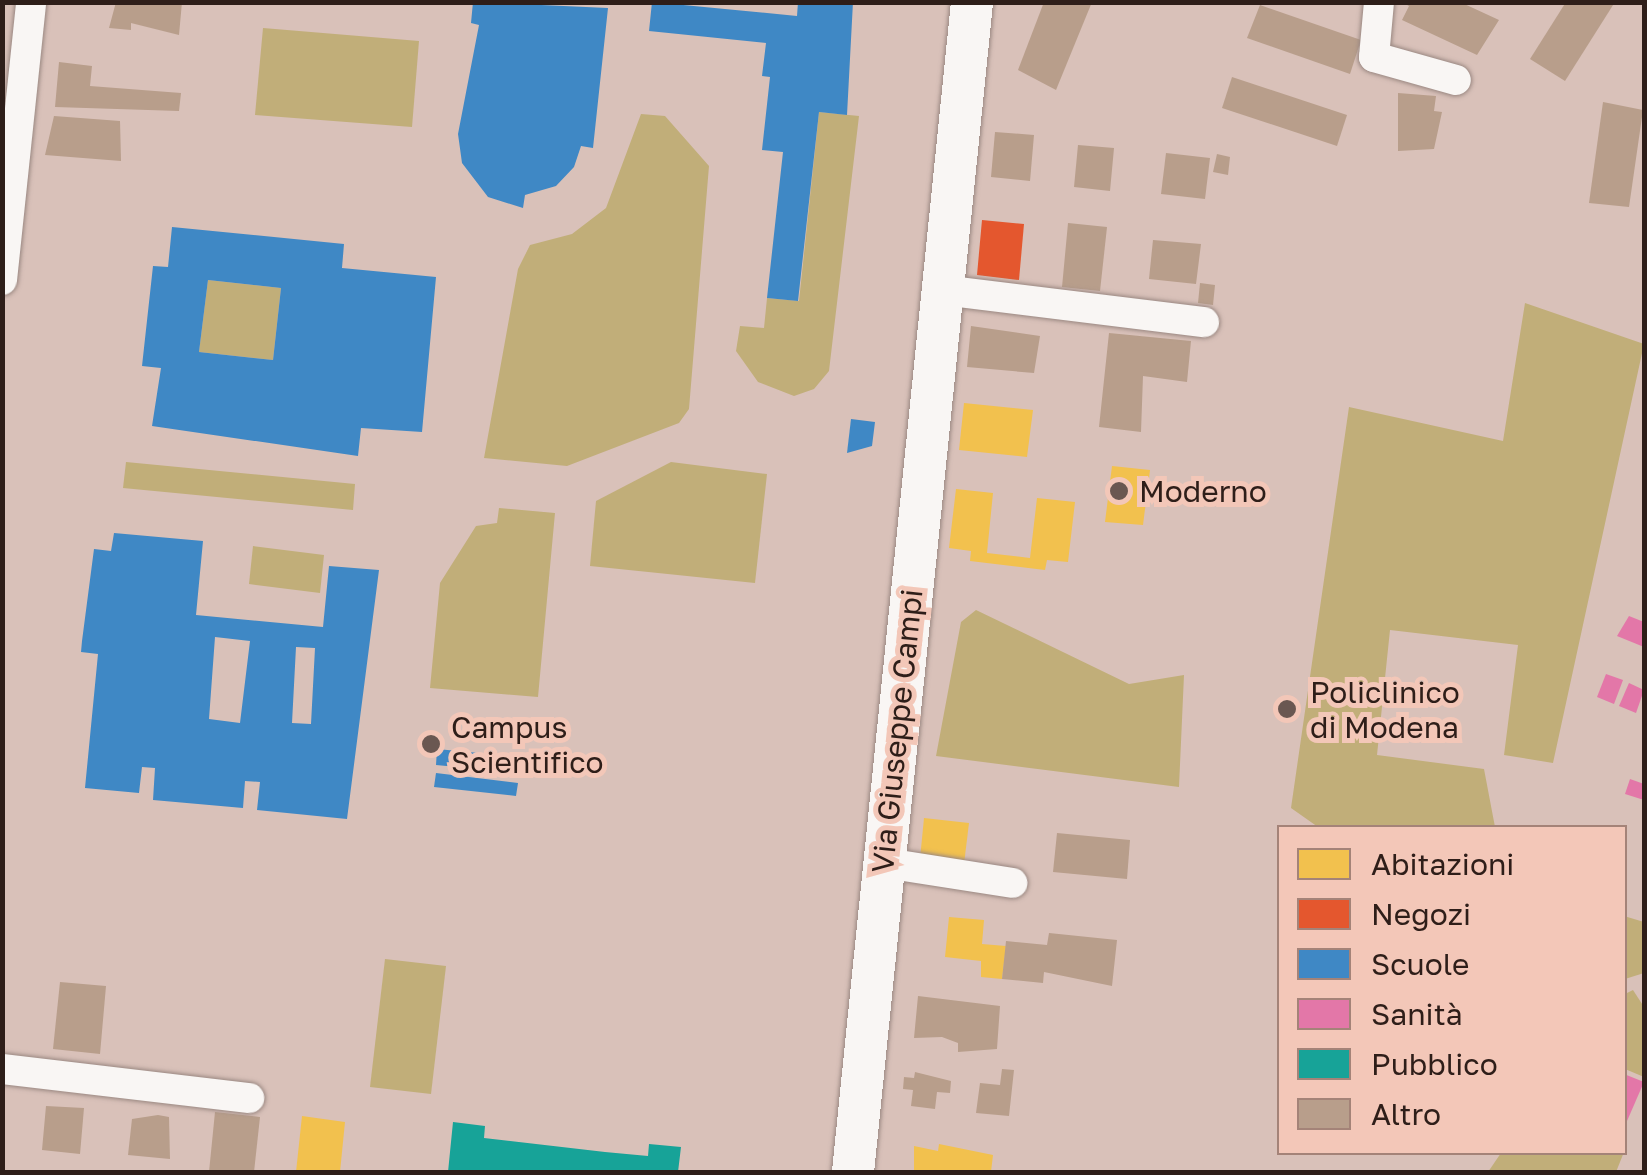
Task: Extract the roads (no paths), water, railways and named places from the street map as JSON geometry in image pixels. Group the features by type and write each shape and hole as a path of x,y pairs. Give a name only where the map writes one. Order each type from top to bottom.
{"street":[{"path":"2,280 15,43 32,2"},
{"name":"Via Giuseppe Campi","path":"853,1172 972,2"},
{"path":"1378,2 1374,57 1456,80"},
{"path":"942,290 1204,322"},
{"path":"885,863 1012,883"},
{"path":"2,1069 249,1098"}],"place":[{"name":"Moderno","path":"1119,491"},
{"name":"Policlinico di Modena","path":"1287,709"},
{"name":"Campus Scientifico","path":"431,744"}]}
